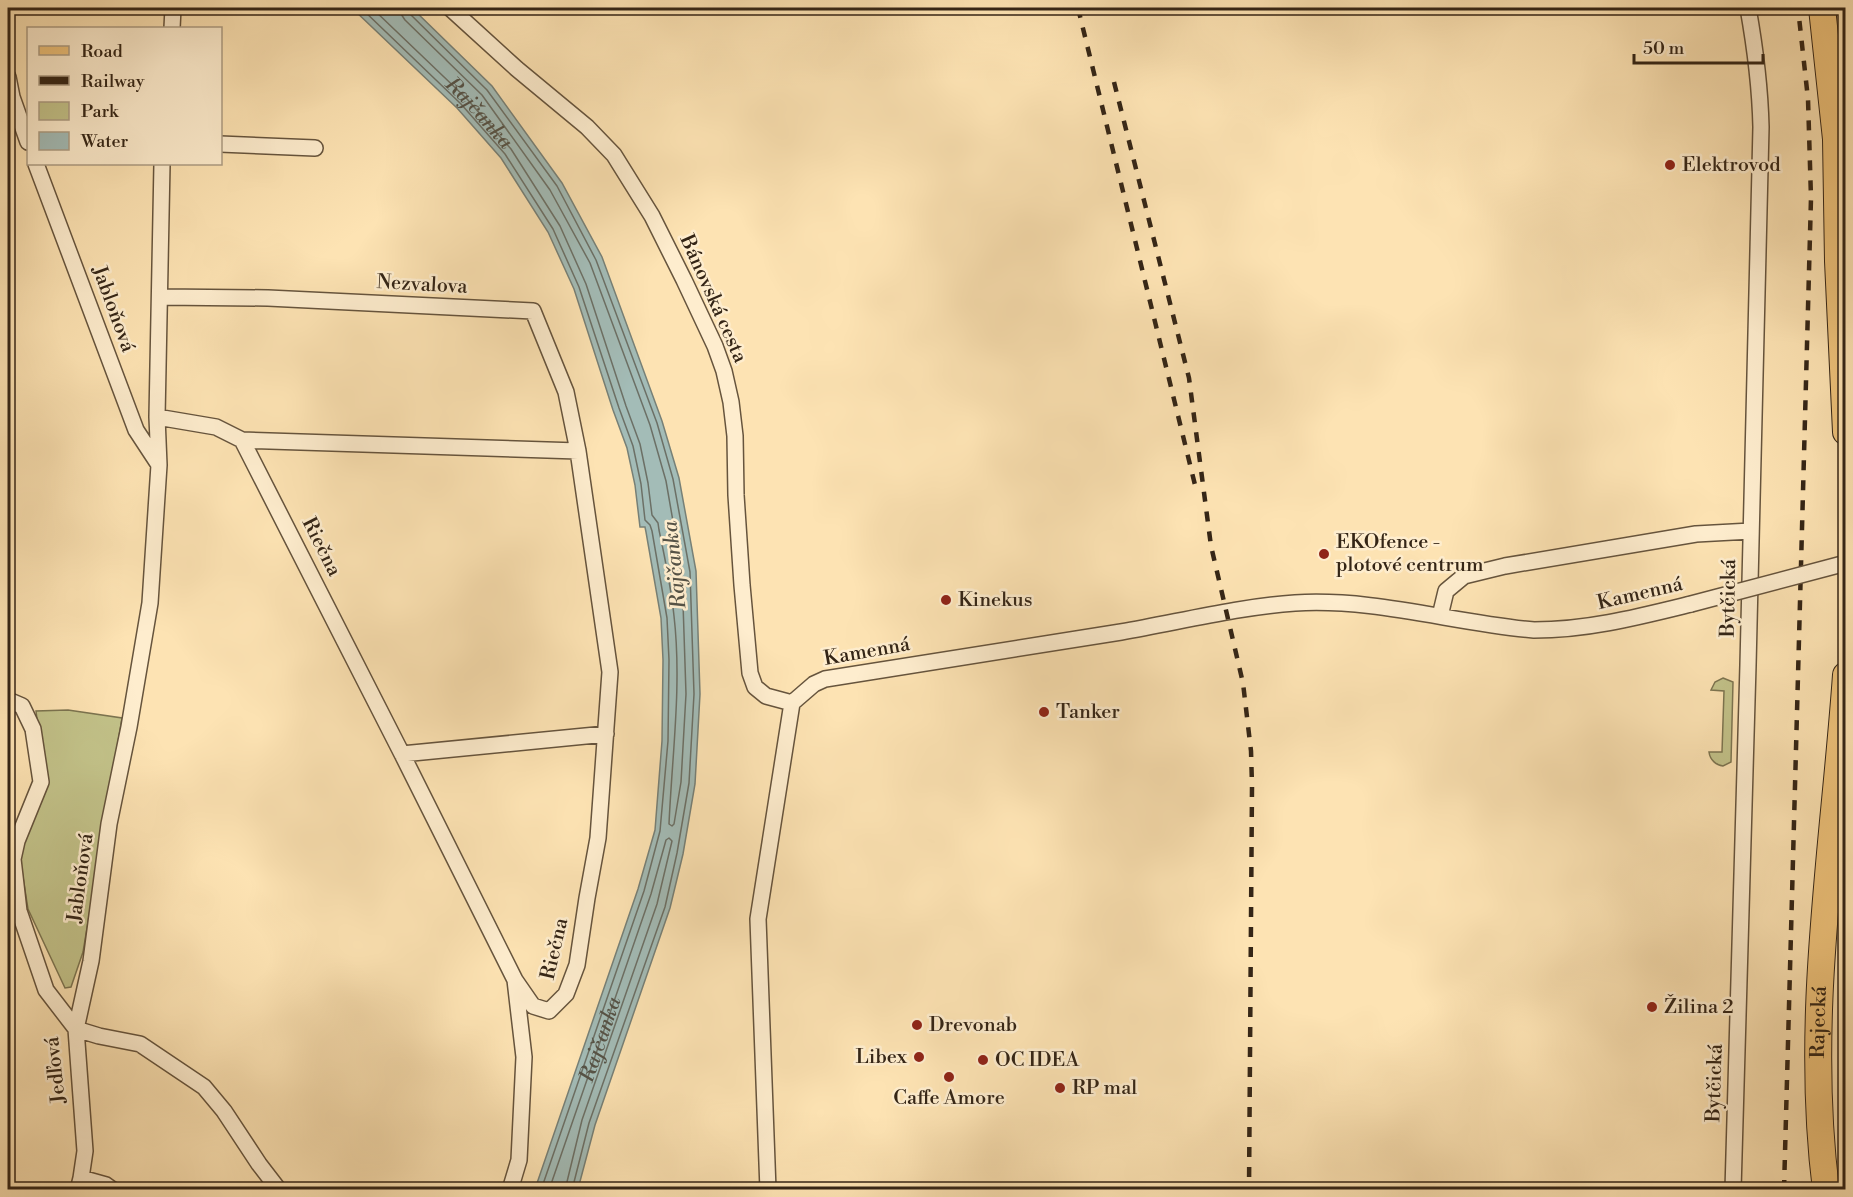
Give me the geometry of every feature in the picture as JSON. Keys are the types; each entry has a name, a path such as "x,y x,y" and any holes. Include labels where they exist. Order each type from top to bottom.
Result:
{"main road":[{"path":"1822,8 1836,139 1845,432"},
{"name":"Rajecká","path":"1826,1190 1819,1098 1820,981 1845,675"}],"street":[{"path":"172,27 173,8"},
{"name":"Bánovská cesta","path":"450,8 493,48 587,127 614,155 652,216 684,280 715,346 732,402 736,495 750,673 755,687 766,696 792,703"},
{"name":"Bytčická","path":"1733,1190 1761,127 1757,59 1748,8"},
{"path":"8,77 12,97 27,139"},
{"path":"222,144 315,148"},
{"name":"Jabloňová","path":"36,165 136,430 159,465"},
{"name":"Jabloňová","path":"76,1029 91,961 109,824 129,727 150,603 159,465 157,417 162,165"},
{"name":"Nezvalova","path":"161,297 268,298 449,308 533,310 566,392 578,451"},
{"path":"157,417 216,427 242,440 578,451"},
{"name":"Riečna","path":"242,440 515,980 532,1006 549,1011 566,994 577,965 598,838 610,672 578,451"},
{"path":"1440,616 1446,591 1464,576 1505,566 1696,534 1751,531"},
{"name":"Kamenná","path":"792,703 814,684 825,679 1152,627 1226,612 1296,603 1357,604 1514,629 1559,630 1603,625 1845,563"},
{"name":"Jedľová","path":"8,700 22,706 33,729 41,782 17,841 13,859 19,911 46,990 76,1029 84,1151 80,1184 106,1185 113,1190"},
{"path":"768,1190 758,919 792,703"},
{"path":"402,754 606,734"},
{"name":"Riečna","path":"510,1190 519,1161 524,1057 515,980"},
{"path":"76,1029 140,1044 204,1087 224,1111 279,1190"}],"green space":[{"path":"1723,678 1733,682 1731,762 1723,766 1714,762 1709,752 1722,752 1724,691 1711,690 1715,682"},
{"path":"68,710 122,718 83,952 71,987 65,988 28,909 20,858 23,843 45,784 36,711"}],"water":[{"name":"Rajčanka","path":"352,8 412,8 492,86 562,183 602,257 662,421 679,478 696,571 700,694 695,784 683,854 670,908 595,1125 578,1189 535,1189 638,889 655,830 662,741 663,660 661,618 646,532 645,527 640,527 635,485 627,448 574,289 548,232 501,158 457,108"}],"railway":[{"path":"1078,8 1197,493"},
{"path":"1784,1190 1811,198 1808,99 1798,8"},
{"path":"1114,82 1189,378 1211,546 1243,683 1251,751 1252,785 1249,1190"}],"place":[{"name":"Elektrovod","path":"1670,165"},
{"name":"EKOfence - plotové centrum","path":"1324,554"},
{"name":"Kinekus","path":"946,600"},
{"name":"Tanker","path":"1044,712"},
{"name":"Žilina 2","path":"1652,1007"},
{"name":"Drevonab","path":"917,1025"},
{"name":"Libex","path":"919,1057"},
{"name":"OC IDEA","path":"983,1060"},
{"name":"Caffe Amore","path":"949,1077"},
{"name":"RP mal","path":"1060,1088"}]}
